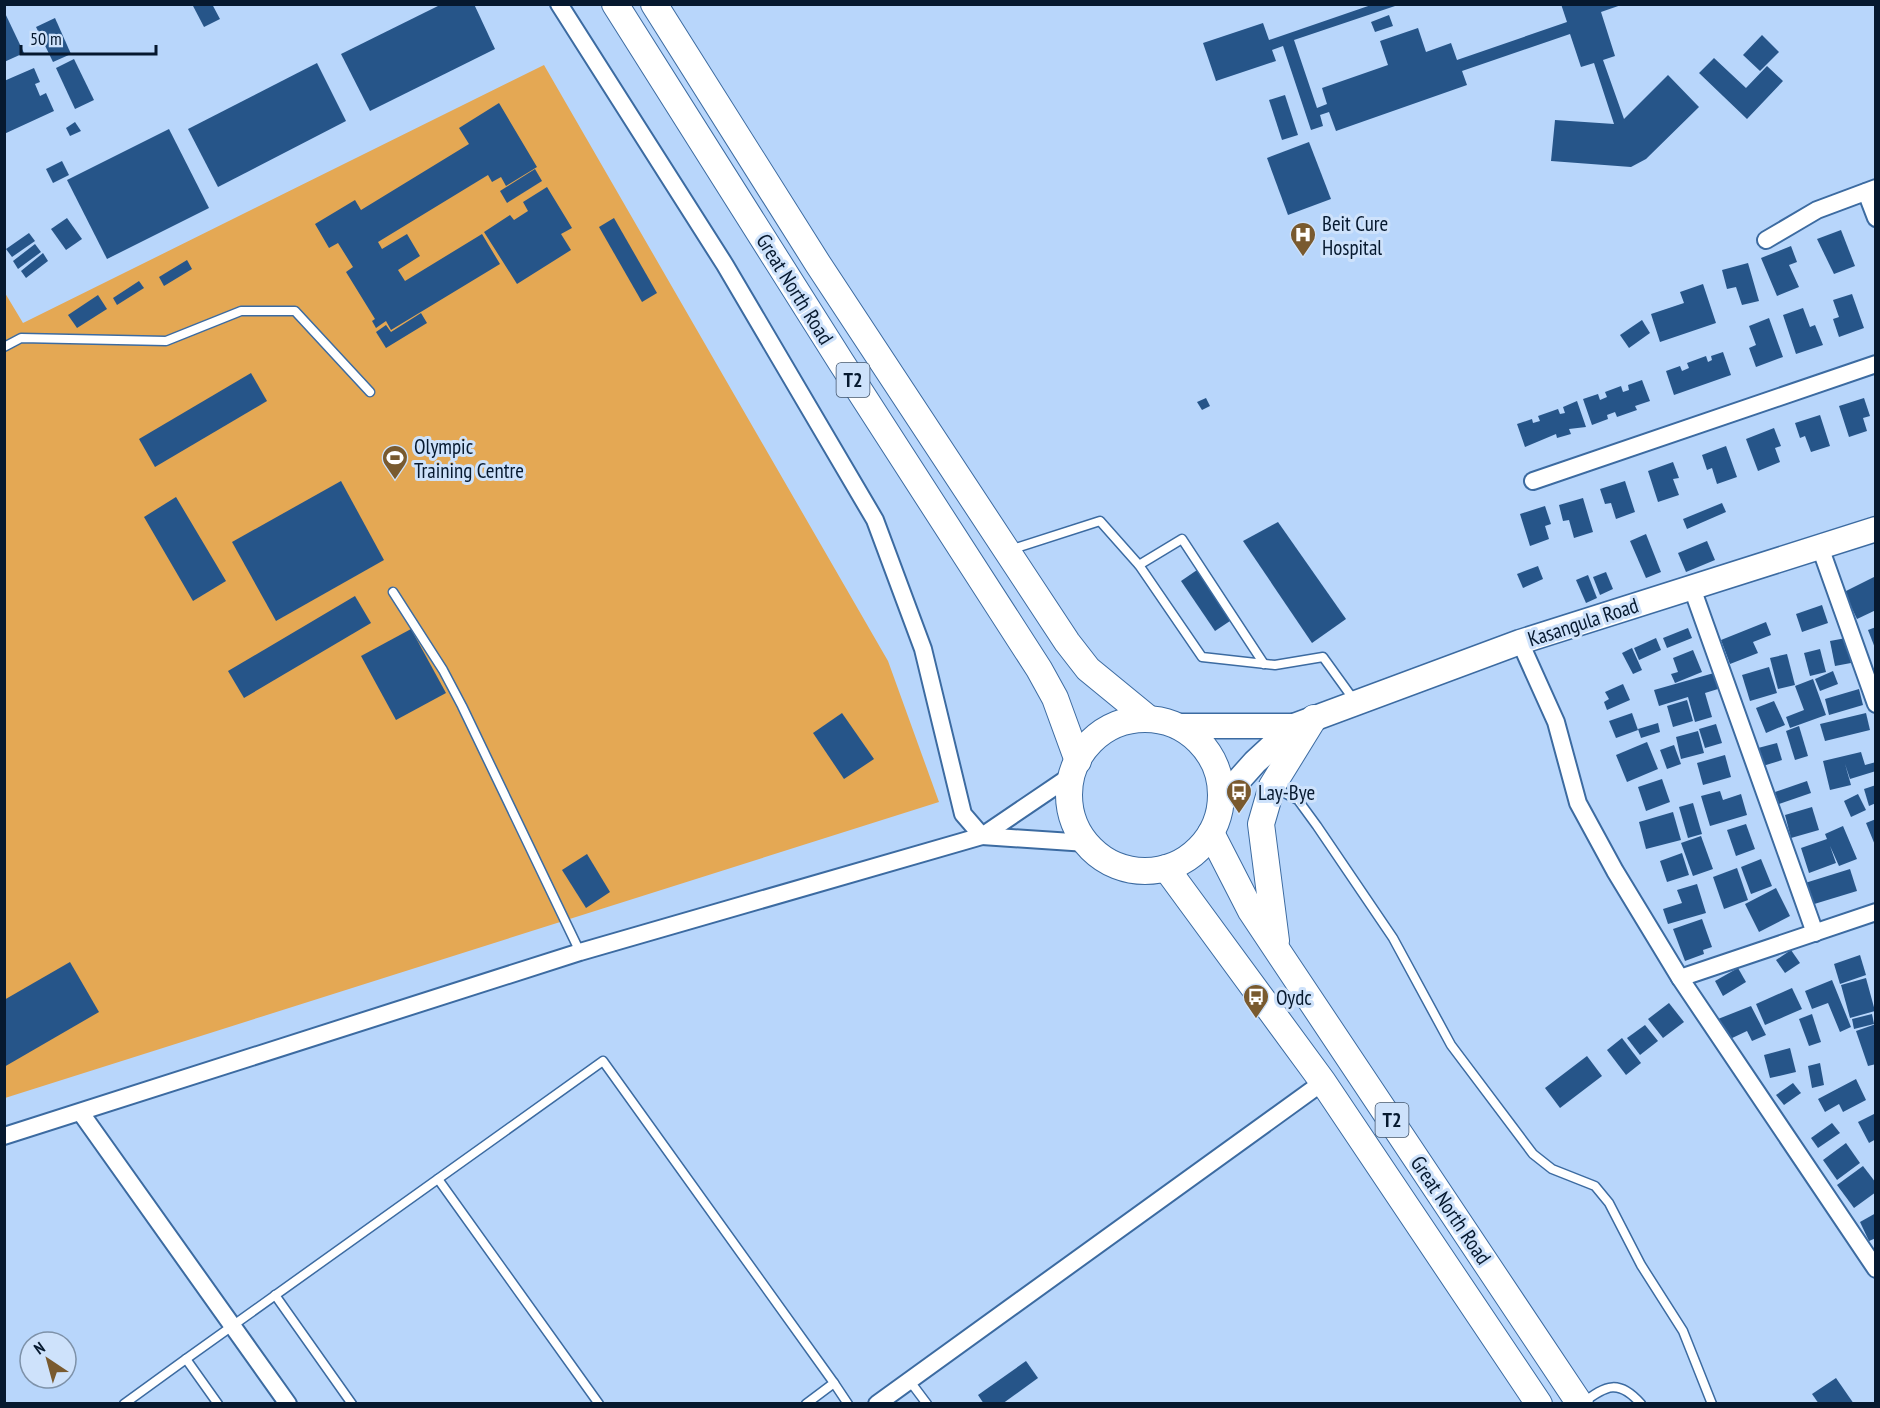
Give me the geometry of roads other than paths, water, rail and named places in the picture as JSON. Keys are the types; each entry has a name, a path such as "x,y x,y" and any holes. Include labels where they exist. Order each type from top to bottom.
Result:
{"main road":[{"name":"Great North Road","path":"615,4 841,362 1039,669 1054,698 1075,768"},
{"name":"Great North Road","path":"654,4 1067,642 1088,669 1149,719"},
{"name":"Kasangula Road","path":"1177,726 1304,722 1520,642 1875,529"},
{"name":"T2","path":"1149,719 1177,726 1189,733 1207,750 1218,771 1221,800 1211,833 1192,855 1166,868 1144,870 1122,867 1103,858 1079,832 1070,804 1075,768 1095,738 1107,730 1135,720 1149,719"},
{"name":"Kasangula Road","path":"1221,800 1255,762 1304,722"},
{"path":"1277,950 1261,824 1272,786 1304,722"},
{"name":"Great North Road","path":"1211,833 1251,911 1581,1404"},
{"name":"Great North Road","path":"1166,868 1323,1082 1539,1404"}],"street":[{"path":"559,4 725,266 875,520 923,649 963,814 982,836"},
{"path":"1766,240 1817,210 1871,190 1875,218"},
{"path":"1533,482 1875,364"},
{"path":"1820,547 1875,704"},
{"path":"1692,588 1815,933"},
{"path":"1520,642 1556,722 1578,803 1615,871 1680,978 1875,1269"},
{"path":"982,836 1075,768"},
{"path":"4,1137 580,952 982,836 1087,843"},
{"path":"1680,978 1875,912"},
{"path":"877,1404 1323,1082"},
{"path":"81,1113 288,1404"}],"lane":[{"path":"4,347 21,338 166,340 241,311 295,311 370,392"},
{"path":"1006,551 1100,521 1139,565 1202,657 1275,665 1323,657 1356,703"},
{"path":"1139,565 1182,539 1264,664"},
{"path":"393,592 443,670 462,706 474,736 580,952"},
{"path":"1272,786 1298,800 1317,826 1393,938 1451,1045 1533,1154 1552,1169 1595,1186 1609,1203 1641,1265 1683,1331 1712,1404"},
{"path":"124,1404 603,1060 848,1404"},
{"path":"438,1179 599,1404"},
{"path":"275,1296 352,1404"},
{"path":"186,1359 218,1404"},
{"path":"909,1380 927,1404"},
{"path":"806,1404 834,1383"},
{"path":"1581,1404 1600,1390 1612,1386 1634,1396 1641,1404"}],"place":[{"name":"Beit Cure Hospital","path":"1303,258"},
{"name":"Olympic Training Centre","path":"395,481"},
{"name":"Lay-Bye","path":"1239,815"},
{"name":"Oydc","path":"1256,1020"}]}
